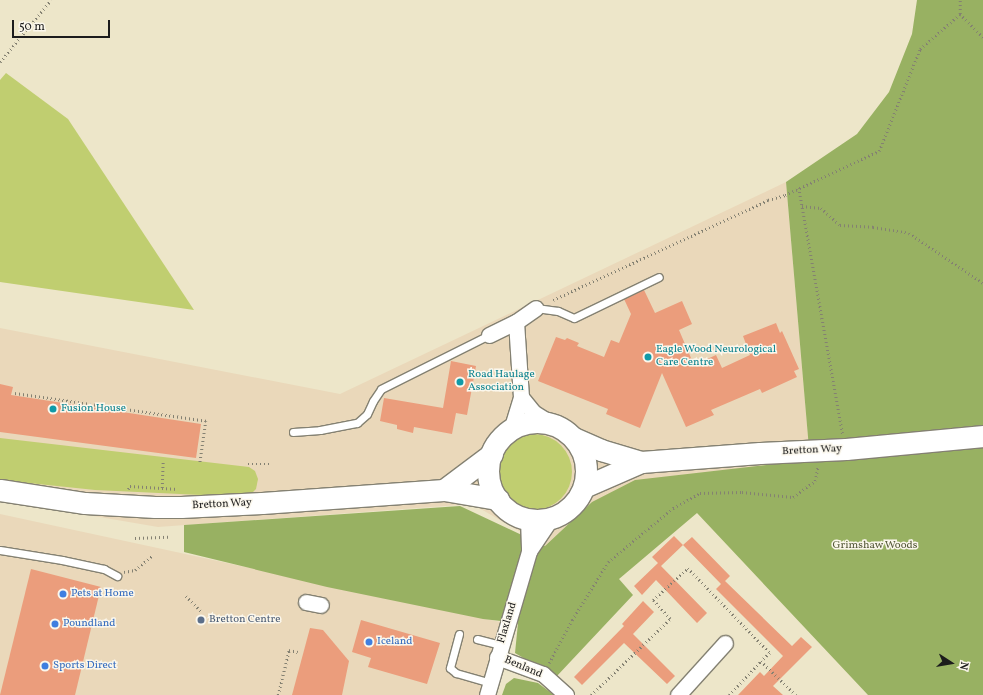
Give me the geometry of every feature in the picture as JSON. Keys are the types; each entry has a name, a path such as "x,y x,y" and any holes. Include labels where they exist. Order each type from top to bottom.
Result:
{"street":[{"path":"489,335 516,322 536,308"},
{"path":"511,430 521,397 516,322"},
{"path":"492,454 489,474 491,487 498,499 511,512 528,519 551,518 562,513 571,506 584,487 586,474 585,461 581,449 574,438 564,430 533,412 521,397"},
{"path":"444,490 492,454 502,438 511,430 524,424 539,422 554,425"},
{"name":"Bretton Way","path":"584,487 641,462 846,449 983,436"},
{"name":"Bretton Way","path":"574,438 601,450 641,462"},
{"name":"Bretton Way","path":"0,490 85,504 181,507 444,490 498,499"},
{"name":"Flaxland","path":"488,689 529,551 551,518"},
{"name":"Flaxland","path":"528,519 529,551"},
{"path":"306,602 320,605"},
{"path":"678,695 725,643"},
{"name":"Benland","path":"499,651 543,674 566,695"}],"lane":[{"path":"536,308 558,311 574,318 659,277"},
{"path":"293,432 320,430 357,423 367,414 381,389 489,335"},
{"path":"0,550 68,561 120,574"},
{"path":"459,634 450,668 456,673 488,689"},
{"path":"477,639 499,651"}],"path":[{"path":"0,62 51,0"},
{"path":"960,0 960,14 983,36"},
{"path":"536,308 768,200 785,195 879,151 920,50 960,14"},
{"path":"799,188 846,449"},
{"path":"802,206 821,208 840,225 873,227 909,233 983,283"},
{"path":"15,393 206,421 200,463"},
{"path":"543,674 572,620 608,562 673,508 700,493 742,492 793,497 815,481 821,450"},
{"path":"162,488 163,462"},
{"path":"248,464 269,464"},
{"path":"135,538 168,537"},
{"path":"120,574 135,570 153,555"},
{"path":"591,695 670,619 653,600 688,568 770,653 729,695"},
{"path":"186,596 201,611"},
{"path":"278,695 290,650 298,652"},
{"path":"761,661 796,695"}],"shaded area":[{"path":"786,182 810,460 592,502 545,546 472,504 158,527 0,500 0,328 340,394"},
{"name":"Bretton Centre","path":"0,514 505,623 483,695 0,695"}],"green space":[{"name":"Grimshaw Woods","path":"917,0 983,0 983,695 868,695 697,513 619,579 633,595 556,677 515,653 518,623 483,619 327,587 184,552 184,525 460,506 545,546 592,502 635,480 810,460 786,182 857,134 889,92 912,34"},
{"path":"6,73 68,119 194,310 0,282 0,80"},
{"path":"534,434 549,437 561,445 569,457 572,472 569,487 561,499 549,507 534,510 519,507 507,499 499,487 496,472 499,457 507,445 519,437"},
{"path":"0,438 249,467 255,471 258,479 256,489 249,496 95,490 0,480"},
{"path":"514,678 538,683 554,695 502,695 506,684"}],"building":[{"name":"Eagle Wood Neurological Care Centre","path":"644,290 655,313 682,301 692,324 679,330 694,365 716,355 722,368 750,355 743,336 776,323 780,333 782,331 799,369 794,371 797,377 762,393 760,389 711,410 714,415 686,427 662,373 640,428 606,414 608,409 538,381 556,337 565,340 567,338 579,343 577,346 604,357 611,340 619,343 631,314 624,299"},
{"name":"Road Haulage Association","path":"451,361 476,366 467,415 456,413 452,434 414,427 413,433 397,429 397,425 380,421 384,398 443,408"},
{"name":"Fusion House","path":"0,384 13,387 11,395 201,424 196,458 0,432"},
{"path":"674,536 683,545 661,566 707,613 697,623 656,580 642,595 634,586 658,563 652,557"},
{"path":"692,537 730,576 725,581 792,646 801,637 812,647 773,686 783,695 738,695 760,672 764,676 783,656 716,589 721,584 683,545"},
{"path":"31,569 101,587 75,695 0,695"},
{"path":"643,601 654,612 633,634 675,676 667,684 624,643 582,685 574,677 624,626 622,624"},
{"path":"361,620 440,643 427,684 368,667 371,658 352,652"},
{"path":"310,628 323,630 349,661 342,695 292,695"}],"place":[{"name":"Eagle Wood Neurological Care Centre","path":"648,357"},
{"name":"Road Haulage Association","path":"460,382"},
{"name":"Fusion House","path":"53,409"},
{"name":"Pets at Home","path":"63,594"},
{"name":"Bretton Centre","path":"201,620"},
{"name":"Poundland","path":"55,624"},
{"name":"Iceland","path":"369,642"},
{"name":"Sports Direct","path":"45,666"}]}
